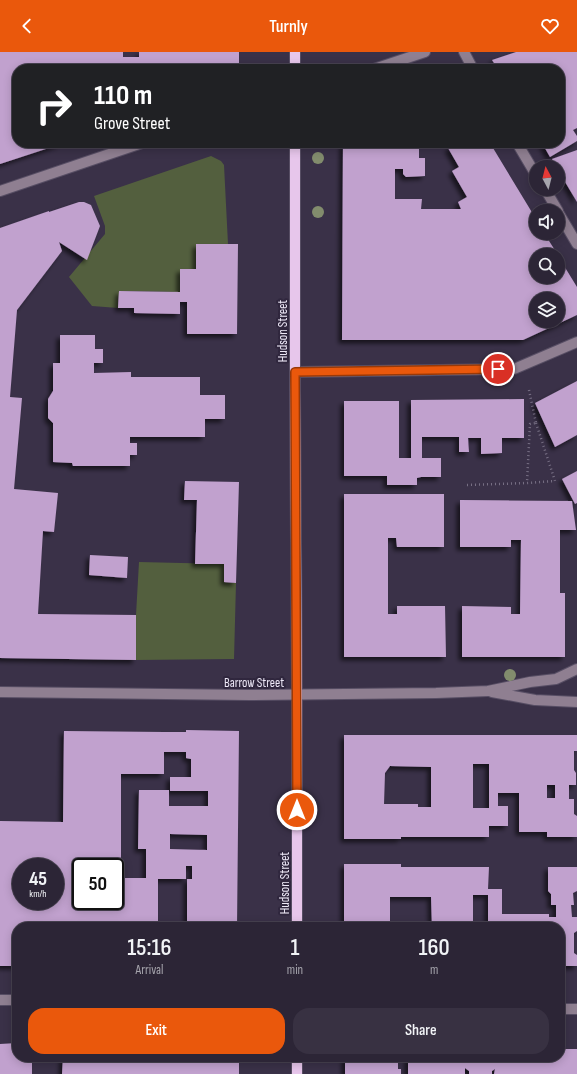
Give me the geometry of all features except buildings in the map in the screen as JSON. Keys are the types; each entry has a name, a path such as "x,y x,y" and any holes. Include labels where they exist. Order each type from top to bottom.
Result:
{"main road":[{"path":"295,52 295,64"},
{"name":"Hudson Street","path":"295,148 297,922"},
{"path":"297,1062 297,1074"}],"street":[{"path":"389,64 425,52"},
{"path":"464,52 470,64"},
{"path":"0,191 127,148"},
{"path":"520,148 529,163"},
{"path":"565,223 577,244"},
{"path":"295,372 514,369 577,342"},
{"name":"Barrow Street","path":"0,692 297,695 488,691 530,682 556,679 577,669"},
{"path":"488,691 535,700 577,702"},
{"path":"0,1000 12,1000"},
{"path":"565,1009 577,1009"}],"path":[{"path":"467,485 555,481 536,423 530,390"},
{"path":"528,483 530,424 536,423"}],"green space":[{"path":"211,156 221,161 224,165 228,244 196,244 196,269 180,269 180,292 119,291 118,308 92,306 69,277 105,234 105,226 94,196"},
{"path":"139,562 224,564 224,582 236,583 234,659 136,660 136,615"}],"route":[{"path":"297,810 295,372 498,369"}]}
